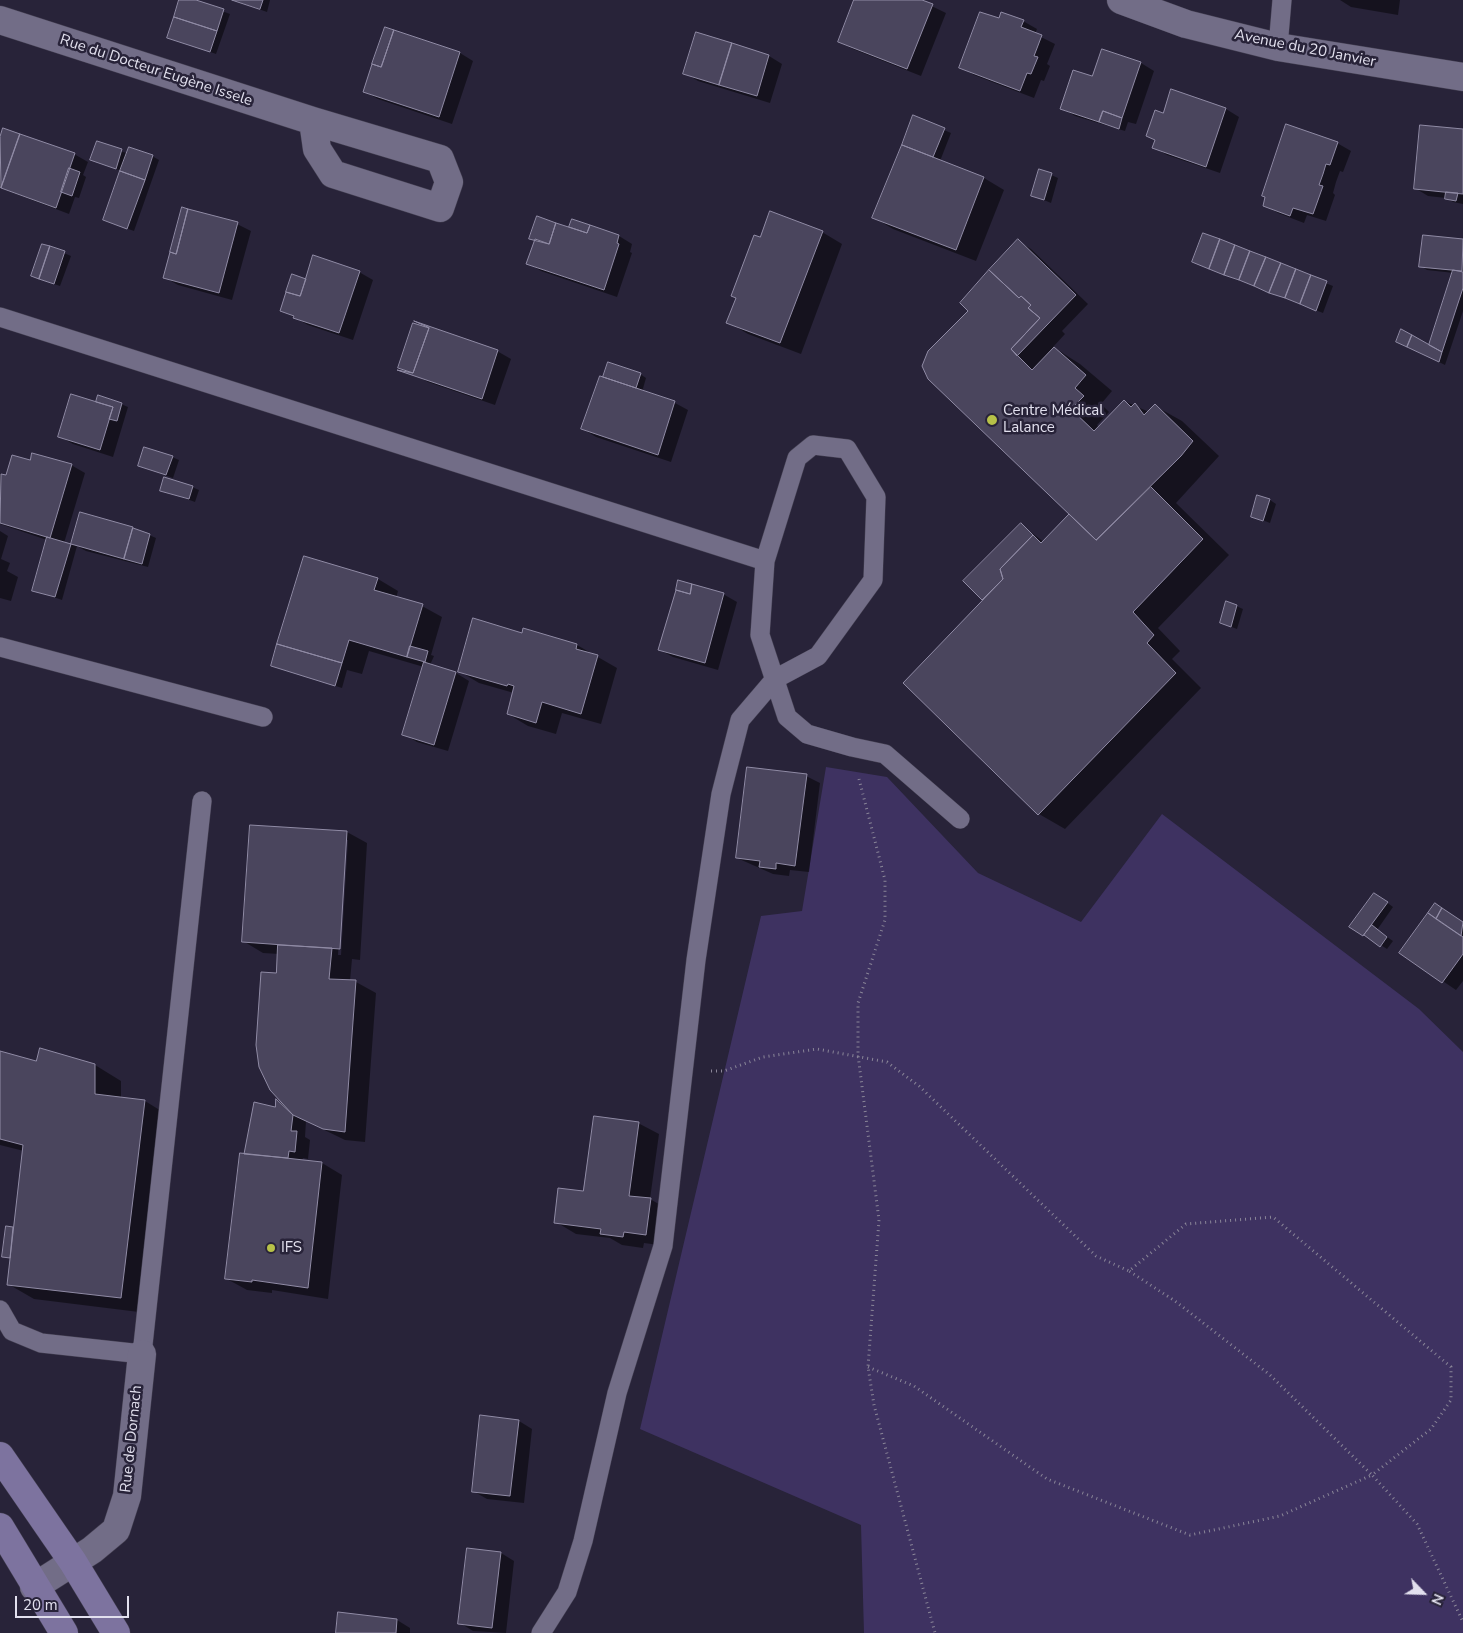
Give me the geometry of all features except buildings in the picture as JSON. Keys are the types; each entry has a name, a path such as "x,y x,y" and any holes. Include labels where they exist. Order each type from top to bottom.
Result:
{"main road":[{"path":"0,1456 73,1562 116,1633"},
{"path":"0,1527 64,1633"}],"street":[{"name":"Avenue du 20 Janvier","path":"1121,0 1186,24 1278,47 1463,77"},
{"name":"Rue du Docteur Eugène Issele","path":"0,20 313,121 440,159 449,182 440,208 333,174 317,149 313,121"},
{"name":"Rue de Dornach","path":"34,1586 92,1550 116,1530 127,1496 142,1354"}],"lane":[{"path":"1278,47 1282,0"},
{"path":"0,317 765,561"},
{"path":"541,1633 567,1592 583,1541 617,1393 663,1246 696,960 721,794 740,720 775,679 818,656 873,580 876,497 847,449 813,445 798,458 765,561 760,635 775,679 787,717 808,734 852,747 885,754 960,819"},
{"path":"0,647 263,717"},
{"path":"0,1310 12,1331 41,1343 142,1354 202,801"}],"path":[{"path":"852,747 885,880 885,920 858,1003 858,1055 878,1220 868,1366 874,1405 935,1633"},
{"path":"684,1069 724,1071 763,1057 817,1049 858,1055 887,1062 919,1086 1096,1256 1129,1272 1175,1301 1270,1375 1372,1475 1417,1524 1463,1622"},
{"path":"868,1366 914,1386 1047,1479 1190,1535 1280,1516 1372,1475 1431,1430 1451,1400 1451,1367 1274,1217 1186,1224 1129,1272"}],"shaded area":[{"path":"826,767 887,777 978,873 1081,922 1162,814 1419,1009 1463,1052 1463,1633 864,1633 861,1525 640,1429 761,916 802,911"}],"place":[{"name":"Centre Médical Lalance","path":"992,420"},
{"name":"IFS","path":"271,1248"}]}
